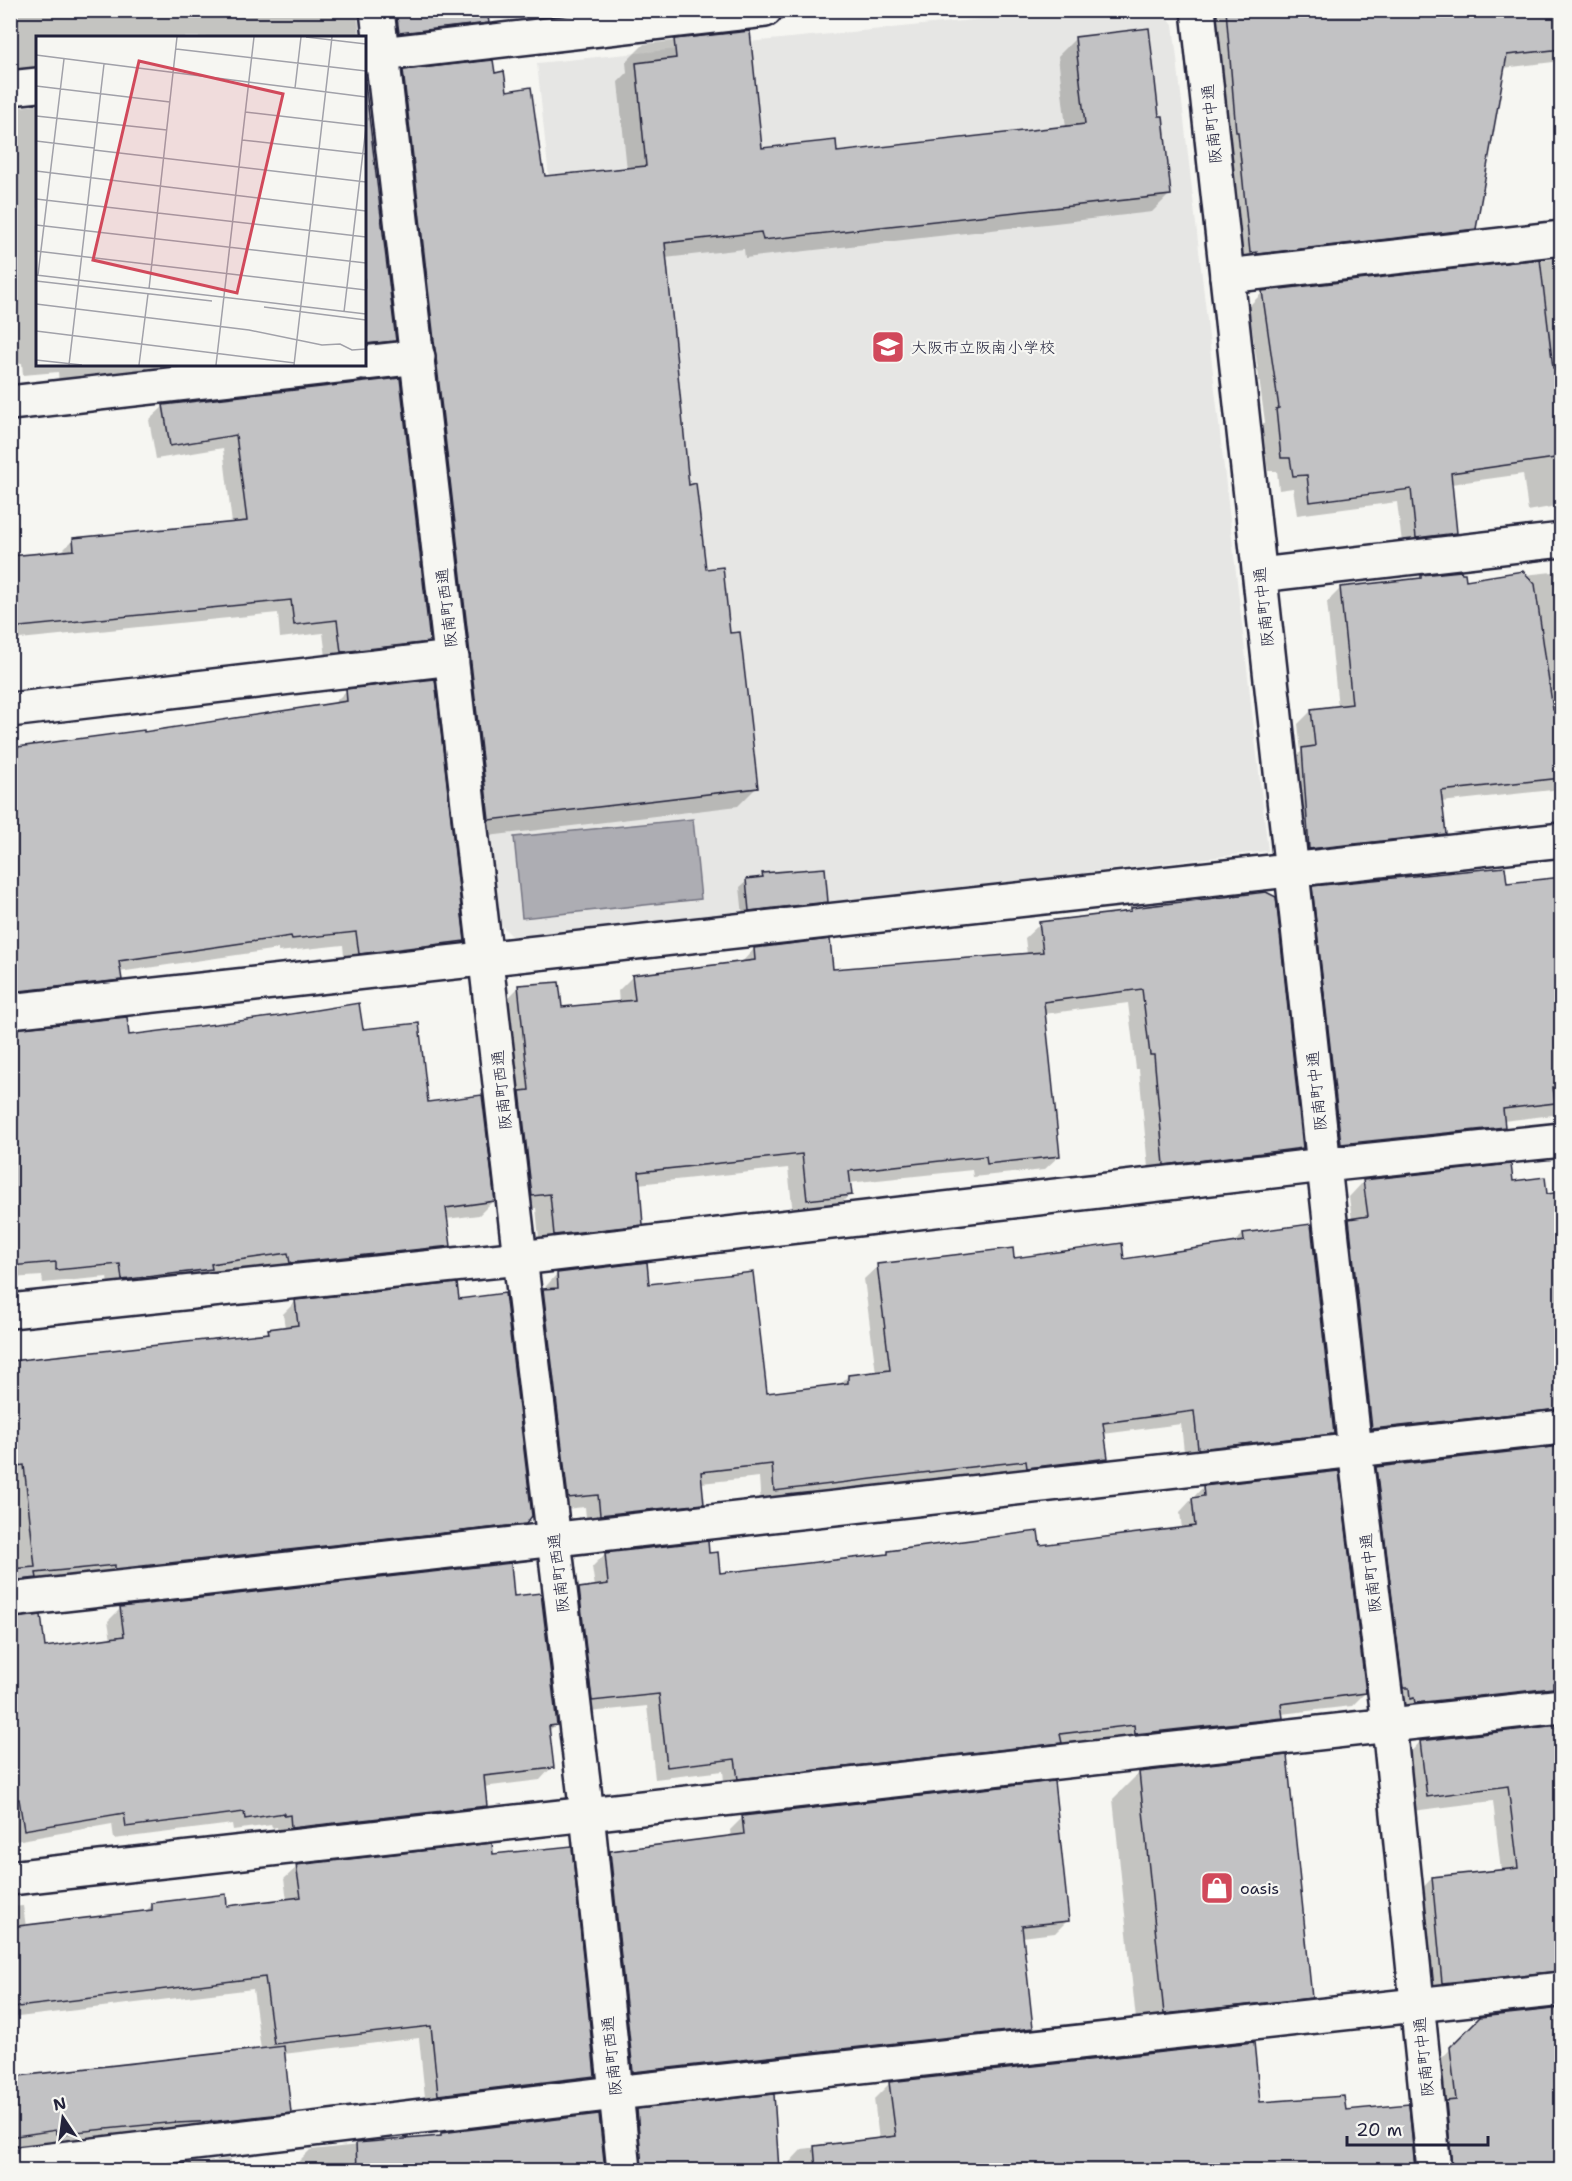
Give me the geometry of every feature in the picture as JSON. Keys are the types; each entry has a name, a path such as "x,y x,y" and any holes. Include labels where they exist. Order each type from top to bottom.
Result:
{"street":[{"name":"阪南町西通","path":"377,10 373,55 418,357 520,1258 587,1814 624,2170"},
{"path":"373,55 765,10"},
{"name":"阪南町中通","path":"1198,10 1355,1450 1389,1725 1434,2170"},
{"path":"10,88 36,85"},
{"path":"1227,276 1562,238"},
{"path":"366,363 418,357"},
{"path":"10,403 337,366"},
{"path":"1260,575 1562,540"},
{"path":"10,710 452,658"},
{"path":"10,1011 1562,840"},
{"path":"10,1311 520,1258 1324,1164 1562,1140"},
{"path":"10,1600 1562,1427"},
{"path":"10,1878 1562,1706"},
{"path":"10,2165 615,2093 1562,1989"}],"shaded area":[{"name":"大阪市立阪南小学校","path":"1062,11 1162,11 1173,24 1268,851 517,941 497,921 469,646 596,630 537,63"},
{"path":"693,819 701,899 522,918 514,837"}],"building":[{"path":"396,10 487,10 489,23 399,33"},
{"path":"1226,10 1562,10 1562,49 1507,55 1476,229 1257,254 1257,252 1250,253 1238,132 1236,132"},
{"path":"1149,28 1159,116 1163,116 1171,195 763,240 761,232 665,243 689,485 696,483 706,569 723,567 730,633 740,632 758,788 489,820 403,70 493,60 495,73 504,71 507,91 531,87 545,176 646,166 636,63 676,58 674,39 750,31 762,148 836,140 837,152 1085,124 1075,37"},
{"path":"366,91 396,341 366,344"},
{"path":"1540,259 1553,368 1562,367 1562,457 1451,473 1457,533 1416,538 1411,489 1310,502 1307,475 1293,476 1290,458 1281,458 1276,409 1279,408 1262,291"},
{"path":"400,378 430,642 341,652 337,620 294,625 291,600 10,628 10,556 74,550 73,538 247,521 236,435 170,446 163,405"},
{"path":"1461,571 1465,573 1466,580 1523,571 1535,584 1553,710 1562,709 1562,778 1441,791 1446,834 1309,849 1302,748 1315,746 1311,709 1352,704 1340,587"},
{"path":"435,679 465,941 359,954 356,932 292,939 291,936 119,961 122,980 10,992 10,748 144,730 144,732 347,701 346,689"},
{"path":"1505,867 1507,883 1562,877 1562,1086 1553,1087 1555,1103 1503,1109 1505,1127 1341,1144 1312,886"},
{"path":"825,868 828,902 749,911 746,879 763,877 762,873"},
{"path":"1266,892 1276,897 1303,1148 1164,1165 1154,1055 1150,1055 1142,989 1044,1002 1060,1156 987,1164 986,1156 849,1171 852,1195 807,1200 802,1154 639,1172 643,1225 554,1235 550,1194 532,1196 520,1091 529,1090 518,985 559,982 562,1007 635,1000 632,975 755,960 754,948 830,939 833,969 1043,952 1039,922 1131,911 1131,908"},
{"path":"359,1003 363,1029 419,1023 428,1102 482,1095 495,1201 446,1208 451,1246 290,1263 288,1253 211,1264 212,1269 122,1280 120,1264 56,1270 56,1262 10,1266 10,1029 127,1017 129,1035 279,1016"},
{"path":"1511,1164 1513,1181 1545,1177 1547,1194 1562,1192 1562,1409 1372,1429 1349,1219 1368,1216 1363,1180"},
{"path":"1311,1224 1334,1434 1198,1449 1194,1411 1103,1423 1108,1458 1027,1468 1026,1461 774,1491 772,1464 701,1472 704,1504 600,1515 598,1495 568,1498 543,1289 558,1288 557,1273 647,1262 649,1284 753,1272 767,1393 848,1383 848,1375 890,1370 877,1264 1013,1248 1014,1258 1122,1243 1124,1259 1244,1241 1243,1233"},
{"path":"457,1283 459,1299 505,1293 532,1516 526,1524 115,1569 115,1565 36,1573 37,1578 10,1581 10,1569 35,1567 24,1465 10,1467 10,1361 269,1333 268,1329 298,1325 295,1300"},
{"path":"1562,1446 1562,1682 1553,1683 1553,1688 1415,1703 1414,1698 1410,1699 1409,1688 1403,1688 1376,1467"},
{"path":"1339,1471 1366,1693 1281,1704 1283,1718 1135,1734 1134,1725 1060,1734 1062,1743 738,1779 735,1759 667,1767 659,1694 592,1701 579,1588 608,1584 605,1553 708,1541 709,1553 718,1552 720,1573 888,1554 888,1551 1038,1531 1040,1545 1195,1526 1192,1498 1204,1496 1203,1486"},
{"path":"511,1563 514,1596 541,1593 557,1725 549,1726 554,1768 484,1776 487,1806 291,1828 290,1815 284,1816 284,1813 245,1819 244,1812 126,1827 124,1813 24,1830 19,1799 10,1800 10,1618 41,1615 45,1647 124,1636 120,1607"},
{"path":"1558,1725 1562,1755 1562,1971 1442,1983 1432,1877 1518,1868 1508,1786 1427,1797 1420,1741"},
{"path":"1287,1755 1312,1998 1164,2014 1139,1772"},
{"path":"1054,1781 1069,1921 1022,1926 1033,2028 633,2072 610,1851 744,1834 742,1816"},
{"path":"492,1843 493,1854 572,1846 595,2076 438,2095 431,2026 274,2044 265,1977 10,2008 10,1927 152,1910 152,1903 226,1894 227,1906 301,1897 296,1865"},
{"path":"1562,2008 1562,2170 1452,2170 1446,2101 1456,2100 1450,2047 1480,2017"},
{"path":"1254,2042 1260,2102 1344,2096 1346,2110 1409,2104 1415,2170 816,2170 814,2146 896,2136 889,2082"},
{"path":"284,2046 291,2113 56,2134 56,2130 10,2137 10,2077"},
{"path":"774,2094 779,2170 642,2170 637,2109"},
{"path":"599,2114 605,2170 357,2170 356,2143 441,2136 441,2133"}],"place":[{"name":"大阪市立阪南小学校","path":"888,347"},
{"name":"oasis","path":"1217,1888"}]}
